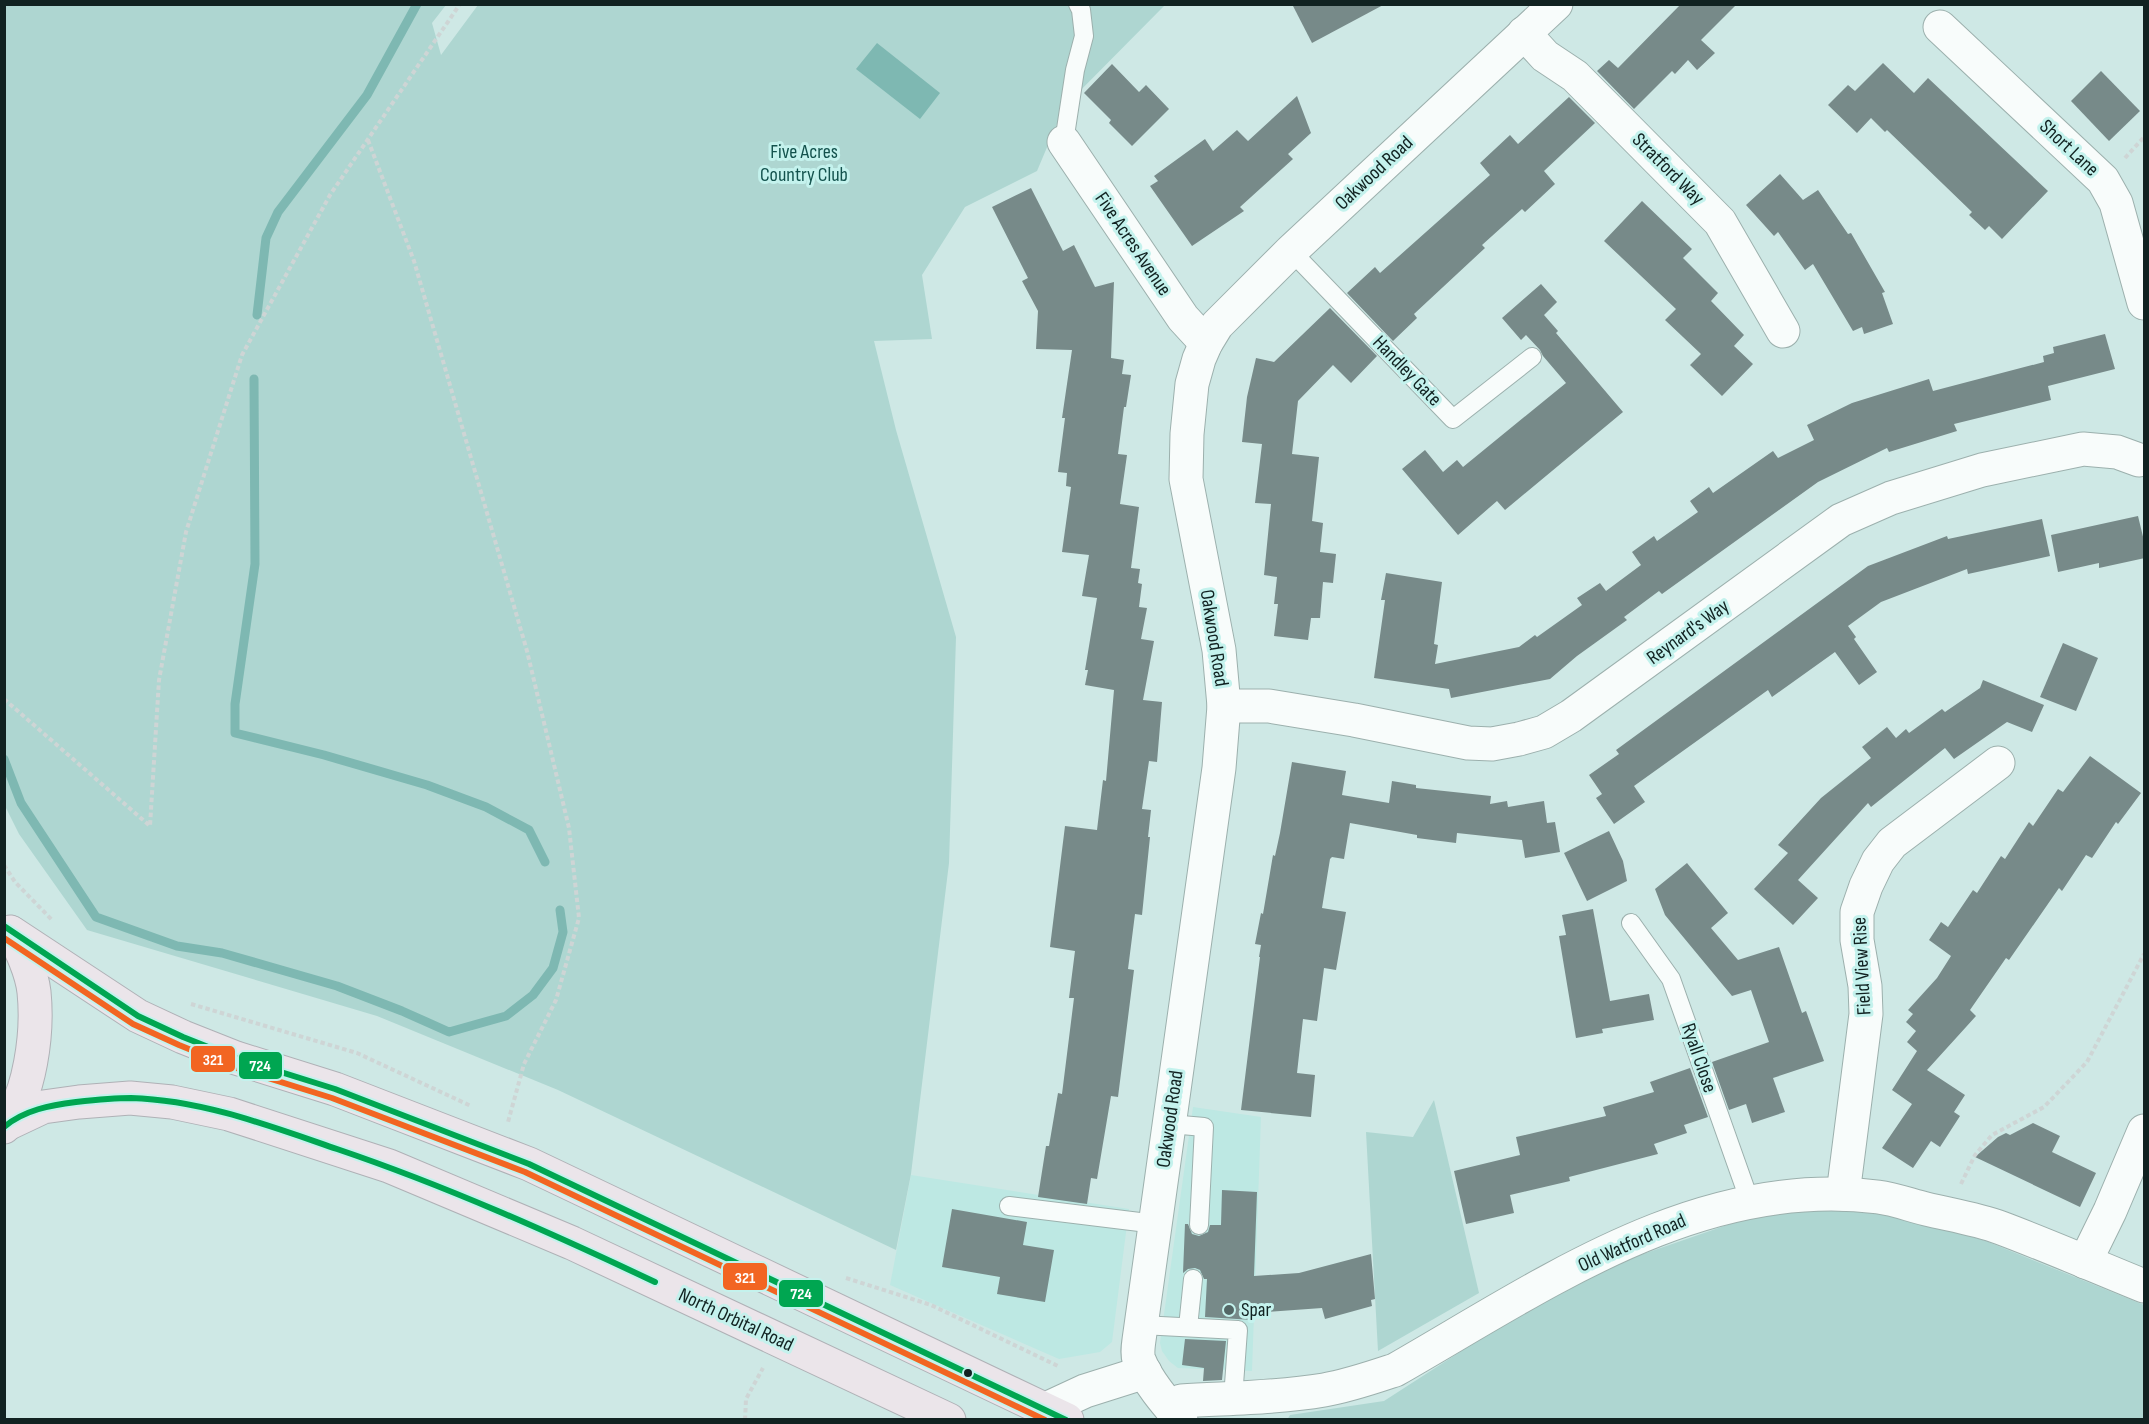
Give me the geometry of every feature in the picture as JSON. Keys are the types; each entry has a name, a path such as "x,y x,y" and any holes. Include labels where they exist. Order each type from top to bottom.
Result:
{"highway":[{"path":"6,1125 23,1091 32,1061 34,1025 34,991 21,951 8,930"},
{"path":"8,930 138,1016 183,1037 236,1058 335,1089 529,1164 808,1295 1055,1415"},
{"name":"North Orbital Road","path":"6,1125 43,1107 130,1098 172,1102 229,1114 389,1166 572,1243 949,1419"}],"street":[{"name":"Oakwood Road","path":"1176,1414 1145,1372 1138,1357 1217,780 1224,706 1219,650 1186,479 1187,434 1192,384 1206,343 1218,325 1291,251 1556,4"},
{"name":"Short Lane","path":"1940,27 2110,189 2145,303"},
{"name":"Stratford Way","path":"1524,33 1545,56 1575,76 1720,222 1783,331"},
{"name":"Five Acres Avenue","path":"1064,142 1183,318 1206,343"},
{"name":"Reynard's Way","path":"1224,706 1269,706 1468,743 1492,744 1519,740 1544,732 1571,716 1841,520 1891,498 1982,470 2084,449 2143,455"},
{"name":"Field View Rise","path":"1843,1194 1866,1014 1865,986 1857,940 1857,912 1866,886 1878,861 1892,843 1998,764"},
{"path":"2085,1262 2145,1131"},
{"name":"Old Watford Road","path":"1176,1414 1181,1401 1323,1390 1362,1382 1395,1370 1619,1244 1679,1220 1750,1202 1796,1196 1843,1194 1880,1197 1999,1227 2145,1286"},
{"path":"1055,1415 1085,1391 1145,1372"}],"lane":[{"path":"1064,142 1075,70 1084,36 1081,10 1078,4"},
{"name":"Handley Gate","path":"1291,251 1453,419 1532,357"},
{"name":"Ryall Close","path":"1631,923 1671,979 1750,1202"},
{"path":"1170,1124 1204,1127 1199,1225"},
{"path":"1009,1206 1156,1224"},
{"path":"1188,1327 1193,1279"},
{"path":"1141,1325 1238,1330 1233,1398"}],"path":[{"path":"4,699 150,826 159,680 186,532 242,355 330,195 460,4"},
{"path":"368,139 414,261 518,617 568,828 579,918 556,1000 524,1065 507,1122"},
{"path":"1946,1214 1975,1155 1992,1135 2044,1107 2087,1062 2145,954"},
{"path":"744,1419 746,1398 778,1340"}],"shaded area":[{"path":"877,43 940,93 920,119 856,69"},
{"path":"1193,1107 1261,1117 1252,1371 1178,1368 1169,1361 1160,1343"},
{"path":"911,1175 1129,1209 1112,1342 1100,1352 1059,1359 890,1285"}],"green space":[{"name":"Five Acres Country Club","path":"5,5 446,5 432,23 441,55 478,5 1165,5 1064,107 1037,171 965,207 922,275 932,339 874,341 896,430 956,637 949,863 911,1174 896,1250 558,1090 377,1016 87,930 19,834 5,806"},
{"path":"1434,1100 1479,1293 1378,1351 1366,1132 1413,1137"},
{"path":"1856,1203 1986,1241 2144,1305 2144,1419 1287,1420 1290,1415 1384,1401 1508,1321 1620,1262 1730,1224 1794,1209"}],"building":[{"path":"1292,4 1385,4 1312,43"},
{"path":"1681,4 1737,4 1701,40 1715,53 1697,70 1688,60 1675,74 1672,71 1634,109 1597,71 1609,60 1618,68"},
{"path":"1883,63 1914,93 1928,78 2048,191 2002,239 1989,226 1985,230 1969,215 1972,212 1887,130 1885,132 1871,118 1857,133 1828,105 1848,85 1855,91"},
{"path":"1112,64 1139,92 1146,85 1169,109 1132,146 1109,123 1111,120 1084,93"},
{"path":"2101,71 2140,111 2109,141 2071,101"},
{"path":"1297,96 1311,133 1288,154 1293,159 1240,207 1244,211 1192,246 1150,186 1158,181 1154,176 1205,139 1213,151 1237,130 1248,141"},
{"path":"1569,97 1595,123 1544,171 1555,184 1525,212 1522,209 1482,245 1485,248 1414,314 1417,318 1393,341 1347,293 1375,267 1380,273 1490,175 1480,163 1510,135 1518,144"},
{"path":"1780,174 1803,200 1818,190 1848,234 1851,233 1885,292 1882,293 1893,324 1864,334 1862,327 1853,331 1813,264 1805,270 1778,232 1774,236 1746,205"},
{"path":"1031,188 1063,251 1074,245 1095,287 1114,282 1111,358 1124,360 1122,374 1131,375 1118,454 1127,455 1120,504 1139,507 1131,568 1140,569 1138,583 1142,584 1139,607 1147,608 1141,639 1154,641 1143,700 1162,702 1157,762 1149,761 1142,809 1151,810 1148,837 1150,837 1142,915 1135,914 1128,969 1134,970 1118,1097 1111,1096 1097,1179 1091,1178 1087,1204 1038,1197 1058,1093 1062,1094 1074,998 1069,998 1075,951 1050,947 1065,826 1097,830 1103,780 1106,781 1114,690 1085,685 1088,670 1085,670 1097,598 1082,596 1089,555 1062,552 1071,487 1066,486 1067,473 1058,472 1065,418 1062,418 1072,350 1036,349 1038,311 1022,281 1028,278 992,207"},
{"path":"1642,201 1692,249 1683,258 1718,293 1711,301 1744,335 1734,346 1753,364 1722,396 1690,365 1701,354 1665,320 1676,309 1604,241"},
{"path":"1541,284 1557,302 1544,315 1558,331 1556,333 1623,412 1505,510 1497,501 1458,535 1402,469 1425,450 1443,472 1457,460 1463,467 1566,383 1526,335 1521,340 1502,318"},
{"path":"1330,308 1377,356 1351,383 1333,365 1298,401 1292,454 1319,457 1312,521 1323,523 1320,552 1336,554 1333,583 1323,582 1320,618 1311,618 1308,640 1274,636 1278,604 1274,604 1277,577 1264,575 1271,504 1255,503 1262,444 1242,442 1247,397 1256,358 1274,362"},
{"path":"2105,334 2115,369 2048,386 2051,400 1954,424 1957,431 1889,452 1887,448 1818,482 1662,594 1659,591 1624,617 1627,620 1577,656 1550,679 1451,698 1449,689 1374,678 1385,600 1381,600 1386,573 1442,582 1434,644 1438,645 1435,664 1519,647 1582,605 1577,598 1600,583 1606,591 1641,565 1632,552 1654,536 1657,541 1698,512 1690,501 1709,487 1713,493 1773,451 1778,458 1814,440 1807,425 1852,403 1929,379 1933,391 2044,362 2043,356 2054,353 2053,347"},
{"path":"2138,516 2145,545 2145,558 2099,568 2099,563 2058,572 2051,535"},
{"path":"2042,519 2050,556 1968,574 1967,569 1881,602 1848,626 1856,637 1854,639 1877,672 1859,685 1835,652 1772,697 1768,690 1634,786 1645,802 1614,824 1596,798 1602,794 1589,775 1619,754 1616,750 1868,566 1947,536 1948,539"},
{"path":"2063,643 2098,658 2076,711 2040,697"},
{"path":"1983,680 2044,705 2032,732 2007,722 1954,759 1945,748 1871,807 1868,803 1798,880 1818,898 1793,925 1754,889 1788,853 1778,845 1821,798 1871,758 1862,747 1887,727 1896,738 1906,729 1909,733 1942,709 1945,712 1980,688"},
{"path":"2090,756 2141,793 2118,824 2116,822 2092,858 2086,855 2062,891 2059,888 2009,960 2006,958 1970,1010 1976,1016 1927,1070 1965,1095 1954,1112 1960,1116 1940,1147 1931,1141 1913,1168 1882,1148 1912,1104 1892,1090 1917,1051 1907,1042 1916,1031 1906,1022 1913,1014 1908,1010 1937,978 1951,956 1929,940 1941,922 1948,927 1973,890 1977,893 2001,856 2005,859 2029,822 2033,826 2058,789 2063,792"},
{"path":"1292,762 1346,771 1342,795 1389,803 1392,781 1416,785 1416,788 1491,796 1490,804 1507,801 1508,807 1544,801 1547,823 1555,822 1560,852 1525,858 1522,840 1457,833 1456,843 1417,838 1417,835 1350,823 1344,859 1332,857 1330,859 1322,908 1346,912 1336,970 1324,968 1317,1021 1303,1019 1297,1073 1315,1075 1311,1117 1241,1110 1260,957 1261,945 1255,944 1261,913 1263,914 1273,855 1275,856 1280,833"},
{"path":"1609,831 1623,861 1627,881 1587,901 1564,853"},
{"path":"1687,863 1728,913 1711,928 1738,960 1779,947 1802,1013 1806,1011 1824,1061 1773,1078 1785,1112 1752,1123 1746,1104 1729,1110 1712,1062 1769,1042 1751,990 1732,996 1665,915 1655,889"},
{"path":"1593,909 1610,1001 1649,994 1654,1020 1602,1029 1603,1033 1576,1038 1559,936 1566,935 1562,915"},
{"path":"1690,1068 1708,1117 1684,1125 1687,1133 1654,1144 1658,1154 1569,1177 1570,1181 1510,1195 1514,1213 1466,1224 1454,1171 1520,1155 1516,1137 1606,1116 1603,1107 1654,1092 1650,1082"},
{"path":"2033,1123 2060,1136 2052,1152 2096,1173 2080,1207 1975,1157 1998,1137 2006,1133 2010,1135"},
{"path":"1222,1190 1257,1192 1254,1276 1299,1273 1371,1254 1375,1299 1371,1300 1372,1306 1325,1319 1322,1308 1253,1313 1253,1320 1205,1317 1207,1279 1204,1279 1200,1270 1195,1268 1183,1273 1185,1224 1188,1224 1192,1234 1199,1236 1208,1232 1210,1225 1221,1225"},
{"path":"952,1209 1027,1222 1023,1245 1054,1250 1045,1302 997,1294 1000,1277 942,1267"},
{"path":"1185,1339 1226,1341 1222,1380 1203,1381 1204,1368 1182,1365"}],"waterway":[{"path":"257,315 266,238 278,212 367,95 417,4"},
{"path":"254,379 255,564 235,704 235,733 324,755 427,785 486,807 529,830 545,862"},
{"path":"4,759 21,803 96,917 177,946 222,953 337,986 449,1032 506,1016 533,995 553,968 563,932 560,910"}],"transit line":[{"name":"724","path":"4,926 138,1016 183,1037 236,1058 335,1089 529,1164 1066,1420"},
{"name":"321","path":"4,938 133,1024 233,1067 332,1098 525,1172 1045,1420"},
{"name":"724","path":"4,1127 20,1116 38,1109 97,1100 131,1098 157,1100 210,1109 287,1132 418,1178 537,1228 655,1282"}],"place":[{"name":"Spar","path":"1229,1310"}]}
